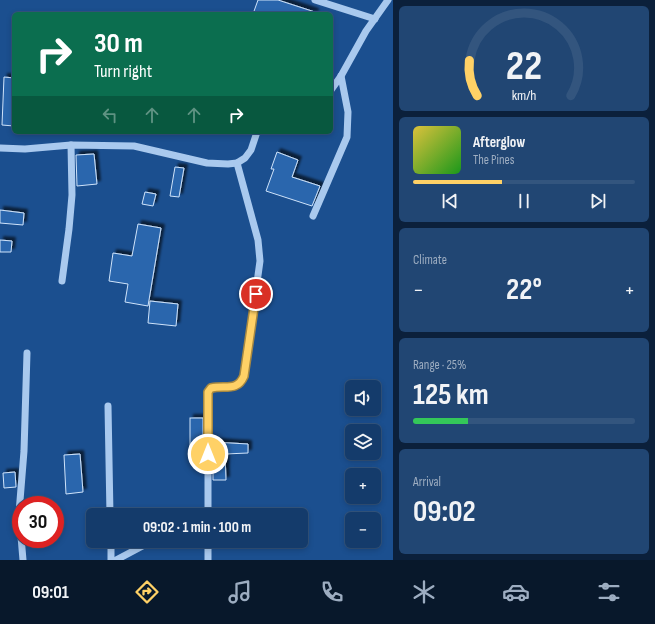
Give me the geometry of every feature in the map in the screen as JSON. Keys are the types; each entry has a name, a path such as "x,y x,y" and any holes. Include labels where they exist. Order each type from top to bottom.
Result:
{"street":[{"path":"314,0 375,19"},
{"path":"333,87 341,76 366,31 388,0"},
{"path":"313,216 347,137 348,112 341,76"},
{"path":"0,148 25,149 71,145 134,146 207,163 228,164 237,163 245,158 251,150 256,134"},
{"path":"62,282 72,195 71,145"},
{"path":"208,508 208,392 211,388 236,386 241,384 244,376 260,262 258,240 237,163"},
{"path":"23,560 19,513 24,444 27,352"},
{"path":"108,406 110,508"},
{"path":"111,548 111,560"},
{"path":"116,560 139,548"},
{"path":"208,548 208,560"}],"building":[{"path":"258,0 278,0 315,12 254,12"},
{"path":"4,77 12,78 12,126 2,125"},
{"path":"277,152 298,160 292,177 320,186 312,206 266,191 274,169 271,169"},
{"path":"94,154 97,184 77,186 76,155"},
{"path":"175,167 184,168 179,197 170,196"},
{"path":"145,192 156,194 153,206 142,204"},
{"path":"0,210 24,213 23,225 0,223"},
{"path":"138,224 161,228 148,306 125,302 128,284 109,281 113,253 132,256"},
{"path":"0,240 12,241 11,252 0,252"},
{"path":"150,301 178,304 176,326 148,323"},
{"path":"190,418 203,418 203,446 190,446"},
{"path":"213,442 248,444 248,453 225,454 226,480 213,480"},
{"path":"80,454 83,492 66,494 64,455"},
{"path":"15,472 16,487 4,488 3,473"}],"route":[{"path":"208,454 208,392 209,389 216,386 236,386 241,384 244,376 256,294"}]}
